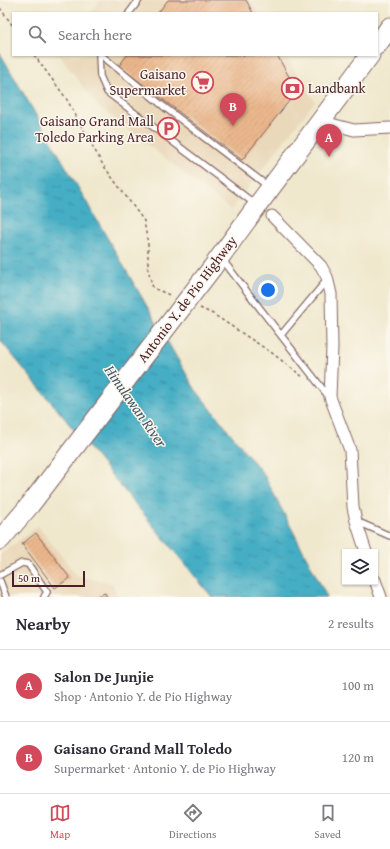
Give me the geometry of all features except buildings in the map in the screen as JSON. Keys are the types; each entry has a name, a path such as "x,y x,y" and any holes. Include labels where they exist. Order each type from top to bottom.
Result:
{"highway":[{"path":"378,44 390,27"},
{"name":"Antonio Y. de Pio Highway","path":"0,540 30,505 216,262 264,211 271,188 369,56"}],"street":[{"path":"320,121 354,130 390,128"},
{"path":"264,211 321,266 327,276 331,294 332,347 330,397 350,450 353,507 365,549"},
{"path":"377,585 381,597"}],"lane":[{"path":"130,12 139,0"},
{"path":"100,56 100,76 108,92 264,211"},
{"path":"101,56 162,106 271,188"},
{"path":"216,262 281,335 330,397"},
{"path":"281,335 320,287 327,276"},
{"path":"356,520 390,536"},
{"path":"0,575 22,563 28,564 46,592 44,597"},
{"path":"0,581 6,597"}],"path":[{"path":"0,8 12,25"},
{"path":"35,56 66,98 104,165 144,221 148,244 148,269 154,288 173,297"},
{"path":"200,308 213,314 307,380"}],"shaded area":[{"path":"101,0 249,0 257,12 92,12"},
{"path":"60,56 286,56 315,101 231,210 97,105"},
{"path":"38,526 77,576 112,583 119,597 0,597 0,555"}],"water":[{"name":"Hinulawan River","path":"0,53 195,389 264,475 327,597 212,597 0,340"}],"place":[{"name":"Gaisano Supermarket","path":"202,82"},
{"name":"Landbank","path":"293,88"},
{"name":"Gaisano Grand Mall Toledo","path":"233,126"},
{"name":"Gaisano Grand Mall Toledo Parking Area","path":"169,129"},
{"name":"Salon De Junjie","path":"329,157"}]}
